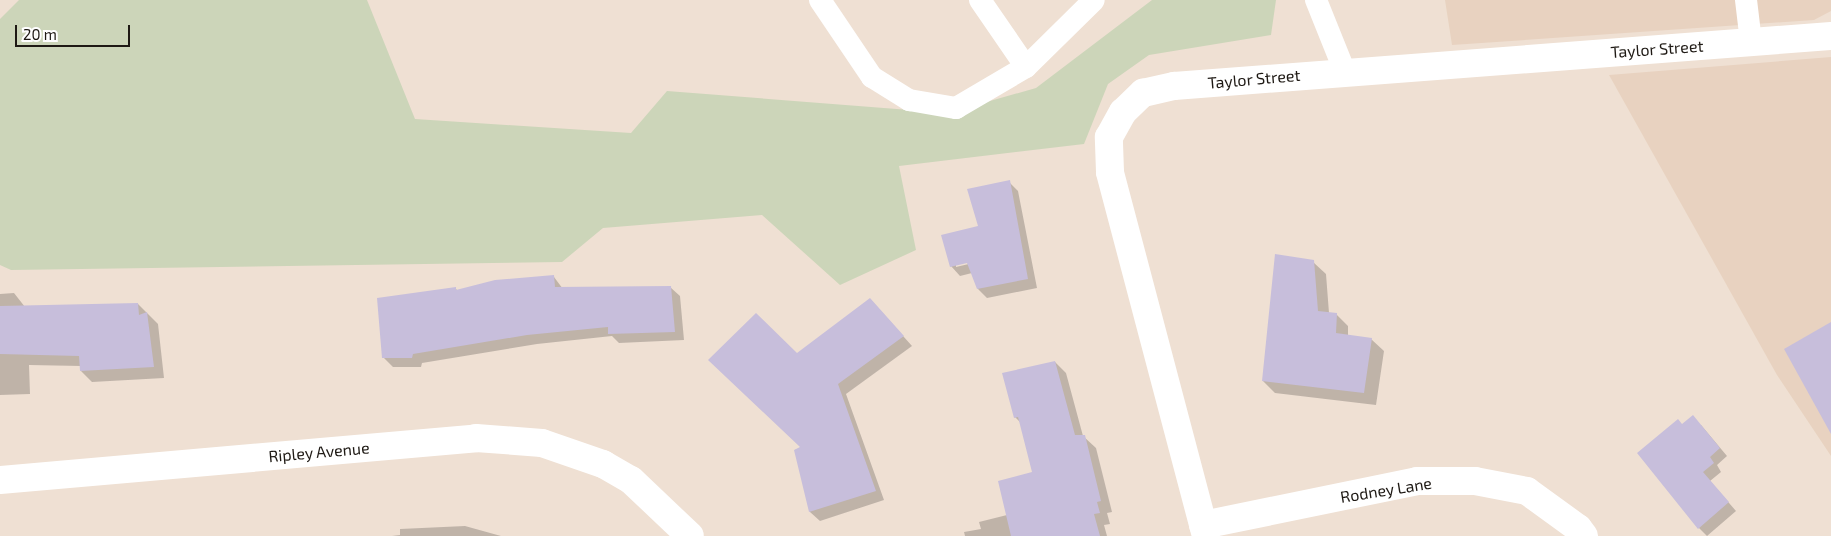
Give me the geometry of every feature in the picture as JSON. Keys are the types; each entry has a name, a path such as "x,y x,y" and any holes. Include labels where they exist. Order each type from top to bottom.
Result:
{"street":[{"name":"Taylor Street","path":"1204,531 1110,172 1110,137 1123,112 1142,93 1174,86 1831,36"},
{"name":"Ripley Avenue","path":"0,480 476,438 542,443 603,464 631,480 690,536"},
{"name":"Rodney Lane","path":"1204,531 1417,481 1475,481 1527,491 1578,528 1584,536"}],"lane":[{"path":"820,0 872,76 909,100 956,108 1026,66 1094,0"},
{"path":"980,0 1026,66"},
{"path":"1316,0 1345,72"},
{"path":"1746,0 1751,42"}],"shaded area":[{"path":"1445,0 1831,0 1831,11 1814,20 1452,45"},
{"path":"1831,57 1831,456 1777,375 1609,75"}],"green space":[{"path":"19,0 367,0 415,119 631,133 667,91 948,113 1036,88 1152,0 1276,0 1271,35 1149,55 1108,84 1084,144 899,166 916,250 840,285 762,215 603,228 562,262 11,270 0,265 0,19"}],"building":[{"path":"1010,180 1028,279 977,289 967,263 950,267 941,235 978,226 967,189"},
{"path":"1275,254 1314,260 1318,311 1337,313 1336,333 1372,338 1364,393 1262,381"},
{"path":"554,275 555,287 671,286 675,332 608,334 608,327 527,335 413,354 412,358 382,358 377,298 456,287 456,290 495,280"},
{"path":"870,298 904,336 838,384 876,491 809,512 794,450 800,447 708,360 756,313 797,353"},
{"path":"138,303 139,315 147,312 154,367 80,371 79,356 0,354 0,306"},
{"path":"1831,322 1831,434 1784,349"},
{"path":"1055,361 1075,435 1085,435 1101,501 1097,502 1100,513 1094,514 1100,536 1011,536 998,481 1032,472 1018,417 1014,418 1002,373"},
{"path":"1693,415 1720,448 1710,457 1714,463 1703,472 1729,502 1698,529 1637,453 1678,419 1682,424"}]}
